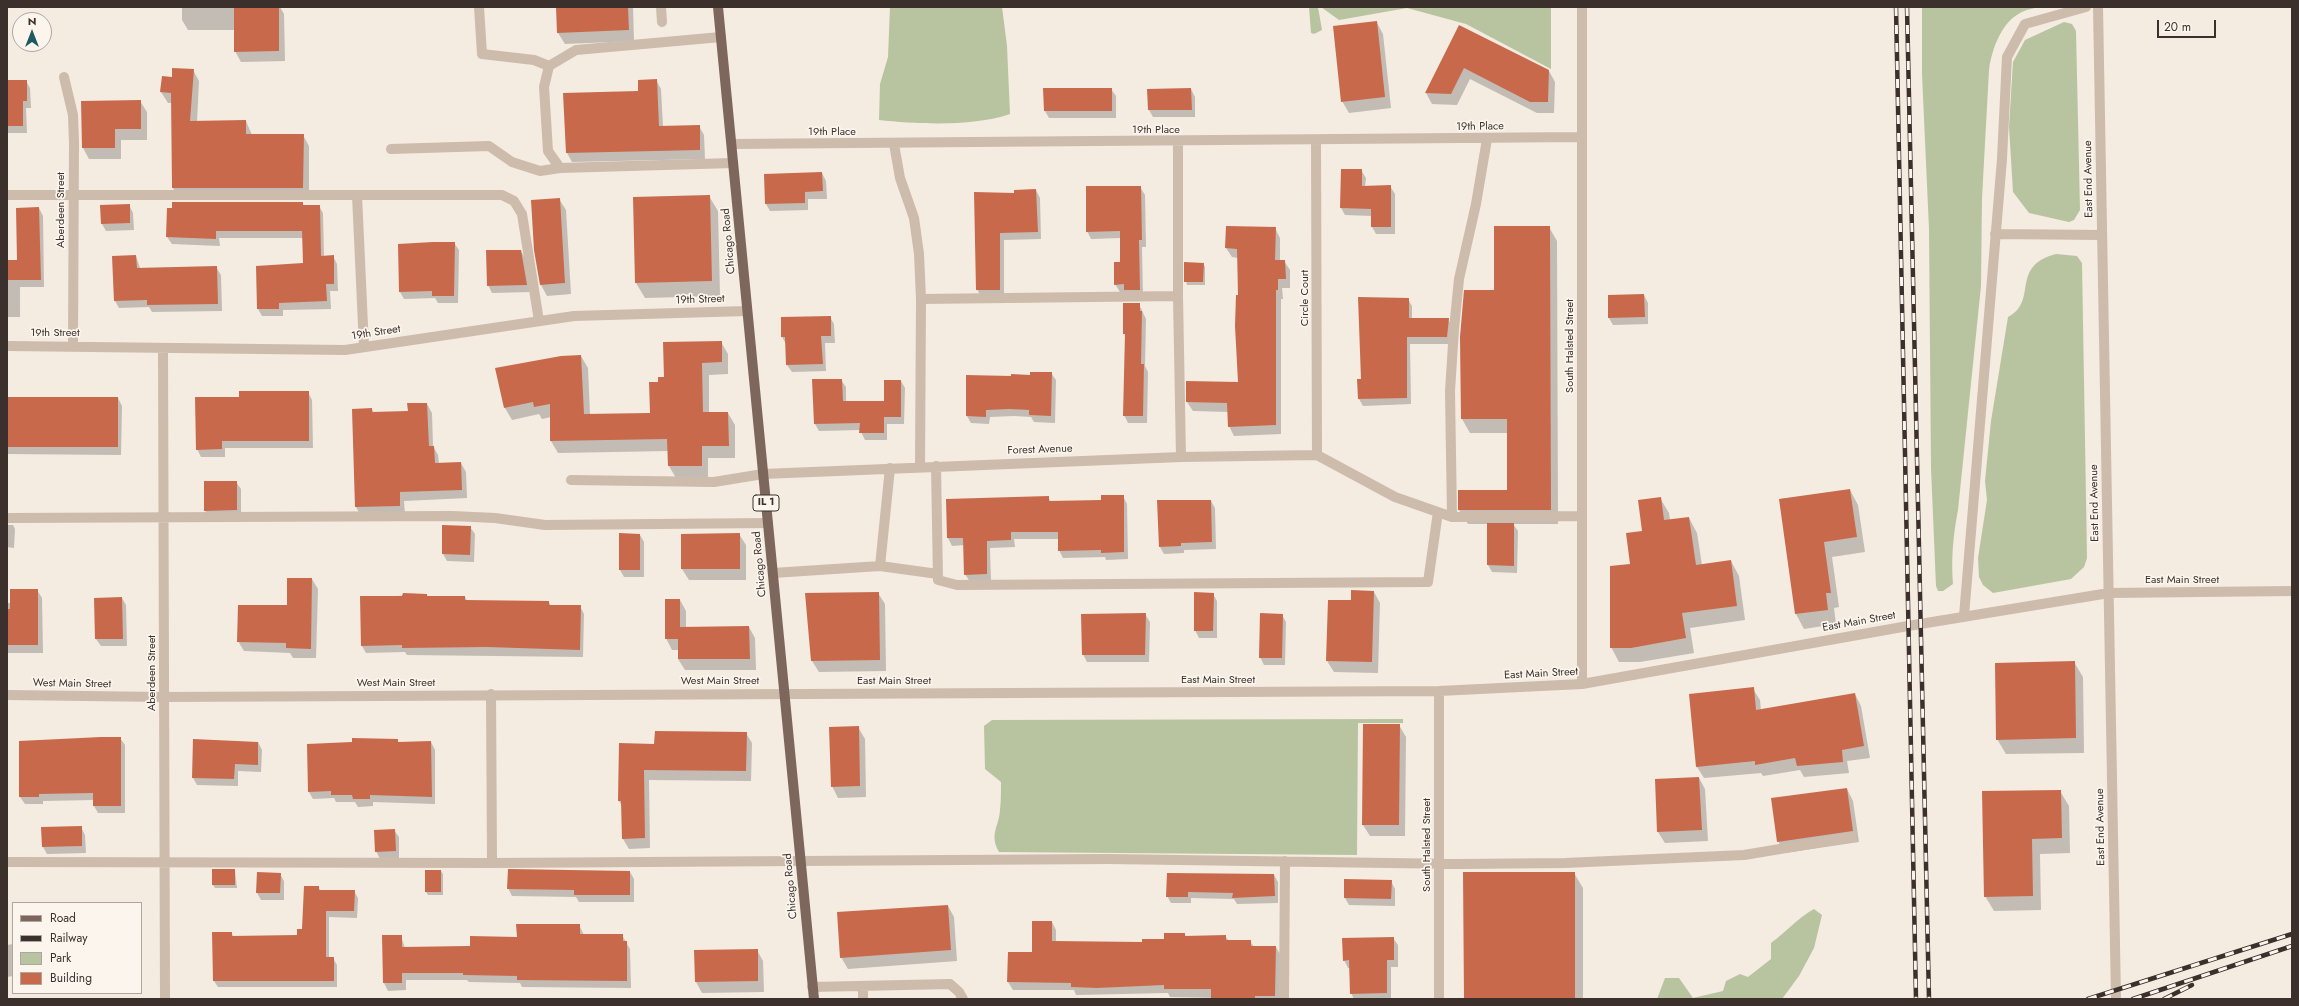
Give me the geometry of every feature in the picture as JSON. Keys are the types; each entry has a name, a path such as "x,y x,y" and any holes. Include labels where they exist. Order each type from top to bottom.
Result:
{"main road":[{"name":"Chicago Road","path":"718,7 814,999"}],"street":[{"path":"479,7 482,54 534,60 549,66"},
{"path":"661,7 662,22"},
{"name":"South Halsted Street","path":"1582,7 1582,684"},
{"path":"1964,616 2002,159 2007,58 2025,24 2086,7"},
{"name":"East End Avenue","path":"2098,7 2116,999"},
{"path":"560,168 548,151 544,87 549,66 576,50 721,37"},
{"name":"Aberdeen Street","path":"64,77 73,115 73,345"},
{"name":"19th Place","path":"732,144 1316,141 1581,137"},
{"path":"1452,517 1450,392 1454,329 1459,278 1476,204 1487,139"},
{"name":"Circle Court","path":"1316,141 1317,455"},
{"path":"1178,142 1178,296 1181,457"},
{"path":"894,144 900,178 914,218 920,254 922,299 920,467"},
{"path":"391,149 489,146 512,162 540,171 560,168 733,163"},
{"path":"7,195 502,195 514,201 522,214 539,321"},
{"path":"358,195 364,347"},
{"path":"1995,234 2102,235"},
{"path":"922,299 1178,296"},
{"name":"19th Street","path":"7,346 73,345 163,348 345,350 574,316 747,311"},
{"name":"Aberdeen Street","path":"163,348 165,999"},
{"path":"1317,455 1395,497 1452,517 1582,516"},
{"name":"Forest Avenue","path":"571,480 714,482 763,474 890,468 1181,457 1317,455"},
{"path":"936,466 938,580 957,585 1428,582 1438,512"},
{"path":"880,566 890,468"},
{"path":"7,518 452,516 495,518 545,525 598,526 768,523"},
{"path":"773,573 880,566 938,574"},
{"name":"East Main Street","path":"784,693 1439,691 1582,684 2108,592 2292,591"},
{"name":"South Halsted Street","path":"1439,691 1439,999"},
{"name":"West Main Street","path":"7,695 164,697 784,693"},
{"path":"491,694 492,863"},
{"path":"7,862 164,861 492,863 1108,859 1565,863 1744,855 1852,837"},
{"path":"1284,999 1285,861"},
{"path":"812,987 950,984 959,992 963,999"},
{"path":"863,986 863,999"}],"green space":[{"path":"890,7 1002,7 1007,46 1010,114 962,123 910,123 879,120 880,84 888,57"},
{"path":"1309,7 1318,7 1322,30 1314,34 1311,33"},
{"path":"1321,7 1551,7 1551,69 1466,24 1407,8 1339,20"},
{"path":"1922,7 2041,7 2022,12 2009,22 1995,44 1990,62 1982,198 1981,286 1952,556 1953,584 1943,591 1938,591 1936,586 1931,468 1929,229 1922,74"},
{"path":"2064,22 2072,24 2076,31 2080,210 2074,220 2069,222 2029,213 2013,192 2009,127 2013,62 2025,40"},
{"path":"2056,254 2077,256 2082,263 2087,558 2084,567 2071,579 1993,593 1983,585 1979,577 1978,558 1987,500 1985,481 1991,421 2008,317 2017,310 2022,302 2028,275 2033,267 2042,259"},
{"path":"1403,719 1403,723 1358,723 1357,855 999,852 996,846 995,831 1000,810 1001,782 985,769 984,726 992,720"},
{"path":"1814,909 1822,915 1814,948 1799,976 1782,999 1657,999 1665,978 1679,978 1693,998 1723,991 1726,981 1740,974 1748,977 1771,959 1771,943"}],"building":[{"path":"234,7 279,7 279,51 234,52"},
{"path":"556,7 628,7 629,30 557,33"},
{"path":"1377,21 1385,97 1341,102 1333,26"},
{"path":"1459,25 1549,70 1548,102 1530,102 1464,68 1451,94 1425,93"},
{"path":"172,68 194,69 190,121 246,120 246,134 304,134 303,188 172,188 171,93 160,92 162,76 172,77"},
{"path":"657,79 659,126 700,125 700,150 566,153 563,93 638,91 638,80"},
{"path":"7,80 27,80 27,101 23,101 23,126 7,126"},
{"path":"1043,88 1112,88 1112,111 1044,111"},
{"path":"1191,88 1192,110 1148,110 1147,89"},
{"path":"141,100 141,129 115,129 115,148 82,148 81,101"},
{"path":"1341,169 1362,169 1362,186 1391,185 1391,227 1371,227 1371,209 1340,208"},
{"path":"822,172 823,191 805,192 805,203 765,204 764,174"},
{"path":"1086,186 1141,186 1142,240 1139,240 1140,290 1124,290 1124,284 1114,285 1114,262 1120,262 1120,231 1086,232"},
{"path":"1036,189 1038,232 1000,233 1000,290 976,290 974,192 1014,193 1014,190"},
{"path":"710,195 712,281 635,283 633,197"},
{"path":"560,198 565,283 540,285 534,250 531,200"},
{"path":"172,202 303,202 303,205 320,205 321,256 334,255 334,284 326,284 327,301 279,303 279,309 257,309 256,266 303,263 302,231 216,231 216,239 166,237 167,208 172,208"},
{"path":"130,204 130,223 101,224 100,205"},
{"path":"39,207 41,280 7,280 7,260 17,260 16,208"},
{"path":"1226,226 1276,227 1275,260 1285,260 1286,279 1278,279 1278,290 1276,290 1276,425 1228,427 1227,403 1186,402 1186,381 1238,382 1235,326 1236,295 1238,295 1237,249 1225,248"},
{"path":"1494,226 1550,226 1551,510 1458,510 1458,490 1507,490 1507,419 1461,419 1460,337 1464,290 1494,290"},
{"path":"455,242 454,296 432,296 432,291 399,292 398,244"},
{"path":"486,250 521,250 527,285 487,286"},
{"path":"136,255 137,268 217,266 218,304 147,305 147,300 114,301 112,256"},
{"path":"1184,262 1204,263 1203,282 1184,282"},
{"path":"1644,294 1645,317 1608,318 1608,295"},
{"path":"1358,297 1409,298 1409,318 1449,318 1447,337 1407,337 1407,398 1358,399 1357,379 1361,379"},
{"path":"1123,303 1140,303 1140,311 1142,311 1141,364 1144,364 1143,416 1123,416 1125,334 1123,334"},
{"path":"831,316 831,336 821,336 823,364 786,365 785,337 781,337 781,317"},
{"path":"722,341 722,362 702,363 703,412 728,412 729,446 702,446 702,466 668,466 667,439 550,441 550,404 534,407 533,402 504,408 495,368 561,356 581,355 584,414 650,413 649,382 658,382 658,377 664,377 663,342"},
{"path":"1030,372 1052,372 1051,416 1029,415 1029,410 1010,409 986,410 986,417 966,416 966,375 1011,376 1011,374 1030,375"},
{"path":"812,379 842,379 843,401 884,401 884,380 901,380 901,417 884,417 884,433 859,433 860,423 814,424"},
{"path":"239,391 309,391 309,441 222,441 222,449 196,450 195,397 239,397"},
{"path":"7,397 118,397 118,447 7,447"},
{"path":"407,403 427,403 429,446 434,446 435,463 461,462 462,490 400,492 400,506 355,507 352,409 372,408 372,412 408,411"},
{"path":"204,481 237,481 237,510 204,511"},
{"path":"1850,489 1857,537 1824,542 1831,593 1826,593 1828,610 1795,614 1779,499"},
{"path":"1101,495 1124,495 1124,552 1101,553 1101,550 1058,551 1058,532 1011,532 1011,540 987,541 987,574 964,575 963,538 947,538 946,499 1049,496 1049,501 1101,500"},
{"path":"1661,497 1664,520 1689,517 1696,565 1731,560 1737,606 1682,613 1686,638 1631,648 1610,648 1610,566 1630,564 1626,533 1642,531 1638,500"},
{"path":"1157,500 1211,500 1212,542 1181,543 1181,546 1159,547"},
{"path":"1487,523 1514,523 1514,566 1487,565"},
{"path":"442,525 471,526 470,555 442,554"},
{"path":"619,533 640,534 640,570 619,570"},
{"path":"740,533 740,569 681,569 681,534"},
{"path":"287,578 312,578 311,649 286,648 286,643 237,642 238,605 287,605"},
{"path":"10,589 38,589 38,645 7,645 7,609 10,609"},
{"path":"1351,590 1374,591 1372,662 1326,661 1328,600 1351,600"},
{"path":"879,592 880,660 811,661 805,593"},
{"path":"1194,592 1214,593 1213,631 1194,631"},
{"path":"403,593 427,594 427,596 465,596 465,600 549,601 549,605 581,605 580,650 487,647 402,648 402,645 361,646 360,596 402,596"},
{"path":"122,597 123,639 95,639 94,598"},
{"path":"665,599 680,599 680,627 749,626 750,659 678,659 678,639 665,639"},
{"path":"1146,613 1145,655 1082,655 1081,614"},
{"path":"1260,613 1283,614 1282,658 1259,658"},
{"path":"2075,661 2076,738 1996,740 1995,663"},
{"path":"1754,687 1756,710 1855,693 1864,746 1842,750 1843,762 1797,766 1795,758 1755,765 1755,761 1696,767 1689,694"},
{"path":"1363,724 1400,724 1399,825 1362,825"},
{"path":"859,726 860,786 831,787 829,727"},
{"path":"655,731 747,732 746,771 644,770 645,838 622,839 621,801 618,801 619,743 654,744"},
{"path":"121,737 121,806 93,806 93,793 39,794 39,797 19,797 19,741"},
{"path":"352,738 398,739 398,742 431,741 432,797 370,795 370,799 353,799 352,795 331,795 331,791 308,792 307,744 352,742"},
{"path":"193,739 258,742 258,765 235,764 234,779 192,778"},
{"path":"1699,777 1702,830 1657,832 1655,779"},
{"path":"1847,788 1853,831 1777,842 1771,798"},
{"path":"2061,790 2062,838 2032,839 2033,896 1984,897 1982,791"},
{"path":"82,826 82,846 42,847 41,827"},
{"path":"395,829 396,851 375,852 374,830"},
{"path":"212,869 235,869 235,885 212,885"},
{"path":"508,869 630,871 630,895 574,895 574,890 507,889"},
{"path":"425,870 441,870 441,892 425,892"},
{"path":"257,872 281,873 280,893 256,893"},
{"path":"1463,872 1575,872 1575,999 1464,999"},
{"path":"1167,873 1274,874 1275,896 1232,898 1233,893 1188,892 1188,897 1166,897"},
{"path":"1344,879 1392,880 1391,899 1344,898"},
{"path":"304,886 319,886 319,890 355,890 354,911 326,911 326,957 334,957 334,981 213,981 212,932 232,932 232,936 297,935 297,929 302,929"},
{"path":"948,905 951,950 840,958 837,912"},
{"path":"1032,921 1052,921 1052,941 1142,942 1142,939 1164,939 1164,933 1185,933 1185,936 1226,935 1226,940 1251,940 1251,946 1276,946 1275,996 1255,996 1255,999 1211,999 1211,989 1164,989 1164,985 1097,988 1071,987 1071,983 1007,982 1008,952 1032,952"},
{"path":"516,924 580,924 580,934 623,934 623,941 627,941 627,981 517,980 517,976 463,975 463,973 402,973 402,983 383,983 382,935 402,935 402,947 470,946 470,936 517,937"},
{"path":"1394,937 1394,960 1387,960 1387,993 1350,994 1349,960 1343,961 1342,938"},
{"path":"758,949 758,981 695,982 694,950"}],"railway":[{"path":"1896,7 1916,999"},
{"path":"1907,7 1929,999"},
{"path":"2088,999 2292,934"},
{"path":"2133,999 2292,946"},
{"path":"2164,999 2192,985"}]}
